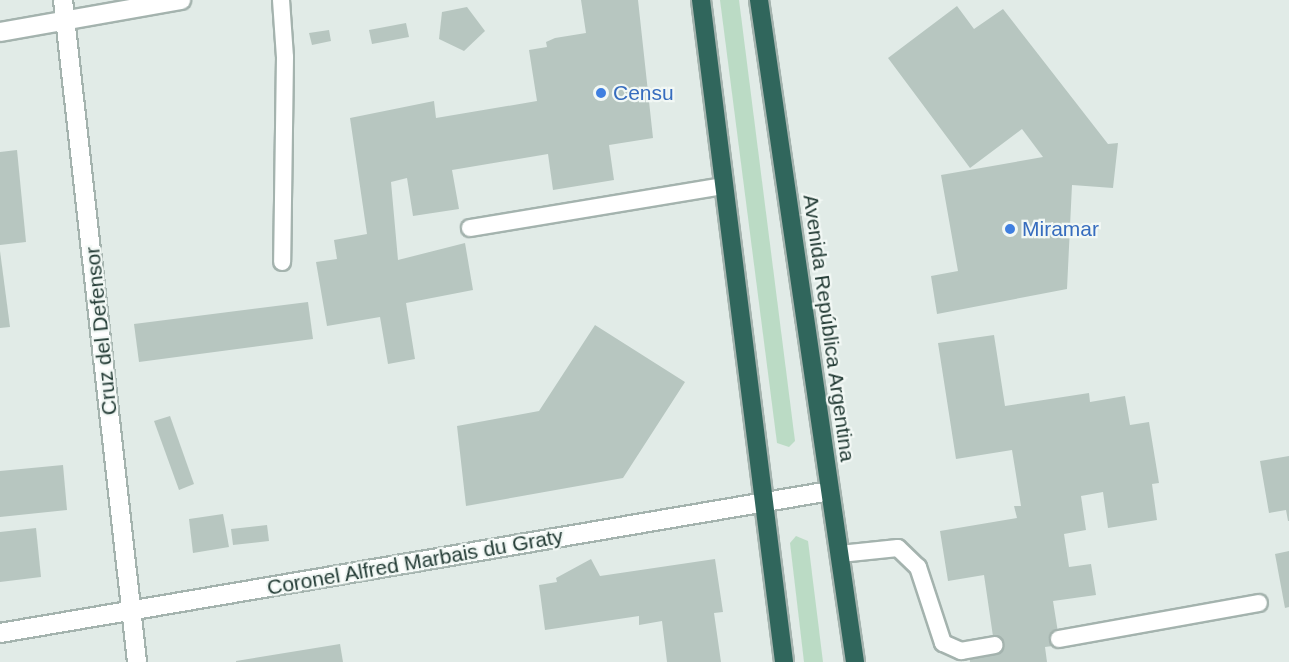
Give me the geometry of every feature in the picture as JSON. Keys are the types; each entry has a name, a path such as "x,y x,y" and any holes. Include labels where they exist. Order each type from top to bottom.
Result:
{"highway":[{"path":"701,0 784,662"},
{"name":"Avenida República Argentina","path":"759,0 855,662"}],"street":[{"name":"Cruz del Defensor","path":"63,0 137,662"},
{"path":"0,32 181,0"},
{"name":"Coronel Alfred Marbais du Graty","path":"0,633 830,491"}],"lane":[{"path":"281,0 285,57 282,262"},
{"path":"470,228 724,186"},
{"path":"840,554 898,548 918,567 944,643 961,651 994,645"},
{"path":"1059,639 1259,603"}],"green space":[{"path":"720,0 739,0 795,441 789,447 777,443"},
{"path":"796,536 808,541 823,662 804,662 790,543"}],"building":[{"path":"581,0 638,0 653,138 609,145 614,180 553,190 548,154 452,170 459,209 413,216 407,178 391,182 398,260 465,243 473,290 406,303 415,359 388,364 380,317 327,326 316,262 337,259 334,240 367,234 350,118 434,101 436,118 537,101 529,50 547,47 546,42 555,38 586,33"},
{"path":"957,6 974,29 1003,9 1108,144 1118,143 1113,188 1072,185 1067,289 937,314 931,276 958,271 941,175 1043,157 1022,129 970,168 888,58"},
{"path":"467,7 485,31 464,51 439,39 442,12"},
{"path":"406,23 409,37 372,44 369,30"},
{"path":"329,30 331,41 312,45 309,33"},
{"path":"17,150 26,242 0,245 0,152"},
{"path":"0,251 10,327 0,328"},
{"path":"308,302 313,339 139,362 134,324"},
{"path":"595,325 685,382 623,478 466,506 457,426 539,411"},
{"path":"994,335 1005,406 1089,393 1090,402 1125,396 1130,425 1149,422 1159,483 1152,484 1157,520 1108,528 1103,492 1081,496 1086,530 1064,534 1069,567 1091,564 1096,595 1053,601 1060,645 1045,647 1047,662 970,662 969,655 995,650 984,575 948,581 940,531 1017,518 1014,506 1021,506 1012,450 956,459 938,343"},
{"path":"170,416 194,484 179,490 154,421"},
{"path":"1289,456 1288,521 1286,510 1269,513 1260,461"},
{"path":"63,465 67,510 0,517 0,471"},
{"path":"223,514 229,547 193,553 189,519"},
{"path":"267,525 269,541 233,545 231,529"},
{"path":"36,528 41,577 0,582 0,532"},
{"path":"1289,551 1289,607 1285,608 1275,554"},
{"path":"591,559 600,576 715,559 723,612 714,613 721,662 667,662 662,621 639,625 639,616 545,630 539,585 557,582 556,578"},
{"path":"340,644 343,662 236,662 236,661"}],"place":[{"name":"Censu","path":"601,93"},
{"name":"Miramar","path":"1010,229"}]}
